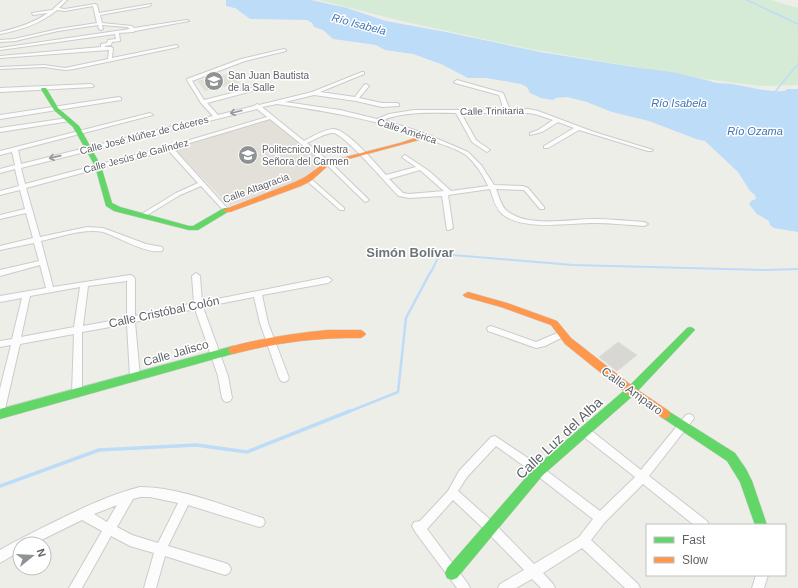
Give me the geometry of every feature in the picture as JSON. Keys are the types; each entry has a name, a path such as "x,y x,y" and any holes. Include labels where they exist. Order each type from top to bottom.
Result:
{"street":[{"path":"0,33 37,23 55,10 65,0"},
{"path":"33,14 94,5 98,14 99,24 103,35"},
{"path":"98,14 150,5"},
{"path":"0,49 187,22"},
{"path":"0,41 15,40 58,30 99,24 127,26 131,27 133,31"},
{"path":"1,58 13,47 15,30"},
{"path":"102,48 103,45 109,44 110,41 118,40 117,33"},
{"path":"0,68 50,66 65,69 176,46"},
{"path":"1,58 111,48 110,59"},
{"path":"216,116 203,102 189,80 243,60 284,50"},
{"name":"Calle José Núñez de Cáceres","path":"0,171 89,150 216,116 314,92 362,73"},
{"path":"457,82 502,94 507,110"},
{"path":"0,90 91,86"},
{"path":"356,99 366,86"},
{"path":"203,102 260,88"},
{"name":"Calle Altagracia","path":"44,89 56,109 76,126 80,133 98,166 109,204 117,210 192,228 226,210 298,184 308,179 328,163 412,141 422,134"},
{"path":"314,92 382,105 397,105"},
{"path":"0,117 119,99"},
{"name":"Calle América","path":"277,102 330,110 376,121 422,134 468,155 492,187 498,204 504,212 516,217 538,222 608,221 644,224"},
{"path":"257,106 328,163 366,200"},
{"name":"Calle Trinitaria","path":"376,121 389,116 414,112 507,110 536,112 579,128 650,150"},
{"path":"458,112 474,141 487,150"},
{"path":"0,153 150,115"},
{"name":"Calle Jesús de Galíndez","path":"0,193 169,147 271,116"},
{"path":"0,130 68,120"},
{"path":"532,134 558,120"},
{"path":"546,147 579,128"},
{"path":"303,143 331,132 338,132 350,141 401,195 409,196 448,193 492,187 525,188 542,208"},
{"path":"169,147 226,210"},
{"path":"15,149 28,210 44,262 50,289"},
{"path":"405,156 448,193 449,228"},
{"path":"384,178 420,168"},
{"path":"308,179 342,209"},
{"path":"142,216 178,194 202,183"},
{"path":"0,217 28,210"},
{"path":"0,248 79,230 95,229 103,230 144,246 158,248"},
{"path":"0,273 44,262"},
{"path":"196,276 198,305 216,354 228,398"},
{"path":"0,299 50,289 130,278 135,377"},
{"name":"Calle Cristóbal Colón","path":"0,344 131,320 257,293 328,280"},
{"path":"77,393 78,330 84,284"},
{"path":"257,293 264,324 284,378"},
{"path":"0,409 27,294"},
{"name":"Calle Amparo","path":"468,295 554,323 562,334 578,349 631,391 685,422 731,457 738,466 747,483 761,524"},
{"path":"491,328 536,345 542,344 562,334"},
{"name":"Calle Luz del Alba","path":"452,573 490,527 540,471 631,391 690,330"},
{"name":"Calle Jalisco","path":"0,414 271,340 290,336 336,332 361,334"},
{"path":"504,588 533,572 582,540 601,518 643,476 685,422"},
{"path":"584,431 643,476 702,524"},
{"path":"464,588 419,527 453,493 453,490 463,474 496,440 540,471 601,518"},
{"path":"37,536 82,514 140,492 150,492 184,499 259,522"},
{"path":"453,493 490,527 549,588"},
{"path":"75,588 129,495"},
{"path":"150,588 161,549 184,499"},
{"path":"82,514 130,540 225,569"},
{"path":"582,540 634,588"},
{"path":"0,557 12,549"},
{"path":"758,588 762,576"}],"shaded area":[{"path":"231,73 240,83 205,91 197,81"},
{"name":"Politecnico Nuestra Señora del Carmen","path":"270,119 323,163 296,183 229,206 174,148"}],"green space":[{"path":"318,0 771,0 798,8 798,85 760,86 705,79 530,49 406,22"}],"water":[{"name":"Río Isabela","path":"226,0 311,0 347,8 386,21 540,52 672,72 715,83 778,91 798,89 798,232 774,228 770,225 769,221 757,214 749,204 751,201 756,199 755,195 750,191 738,172 705,141 649,121 612,112 587,102 567,97 556,98 553,100 541,98 530,93 527,87 521,84 486,78 468,78 441,64 413,54 385,50 376,45 333,39 323,30 314,27 312,23 307,20 250,19 235,8 226,6"}],"building":[{"path":"618,342 637,355 617,371 599,357"}],"waterway":[{"path":"747,0 798,24"},
{"path":"774,93 798,64"},
{"path":"431,272 440,254 573,265 767,270 798,269"},
{"path":"348,412 398,392 406,318 431,271"},
{"path":"0,486 99,450 196,445 247,452 350,411"}],"traffic: fast":[{"path":"44,89 56,109 76,126 98,166 109,204 117,209 189,228 195,228 227,210"},
{"path":"452,573 539,471 631,391 690,330"},
{"path":"0,414 233,350"},
{"path":"665,414 731,457 737,464 746,481 761,524"}],"traffic: slow":[{"path":"227,210 298,184 308,179 328,163 402,144 417,139 422,134"},
{"path":"468,295 504,305 554,323 568,341 631,391 665,414"},
{"path":"233,350 265,342 296,337 328,334 361,334"}],"place":[{"name":"San Juan Bautista de la Salle","path":"214,81"},
{"name":"Politecnico Nuestra Señora del Carmen","path":"248,155"}],"district":[{"name":"Simón Bolívar","path":"410,252"}],"water label":[{"name":"Río Ozama","path":"755,131"}]}
